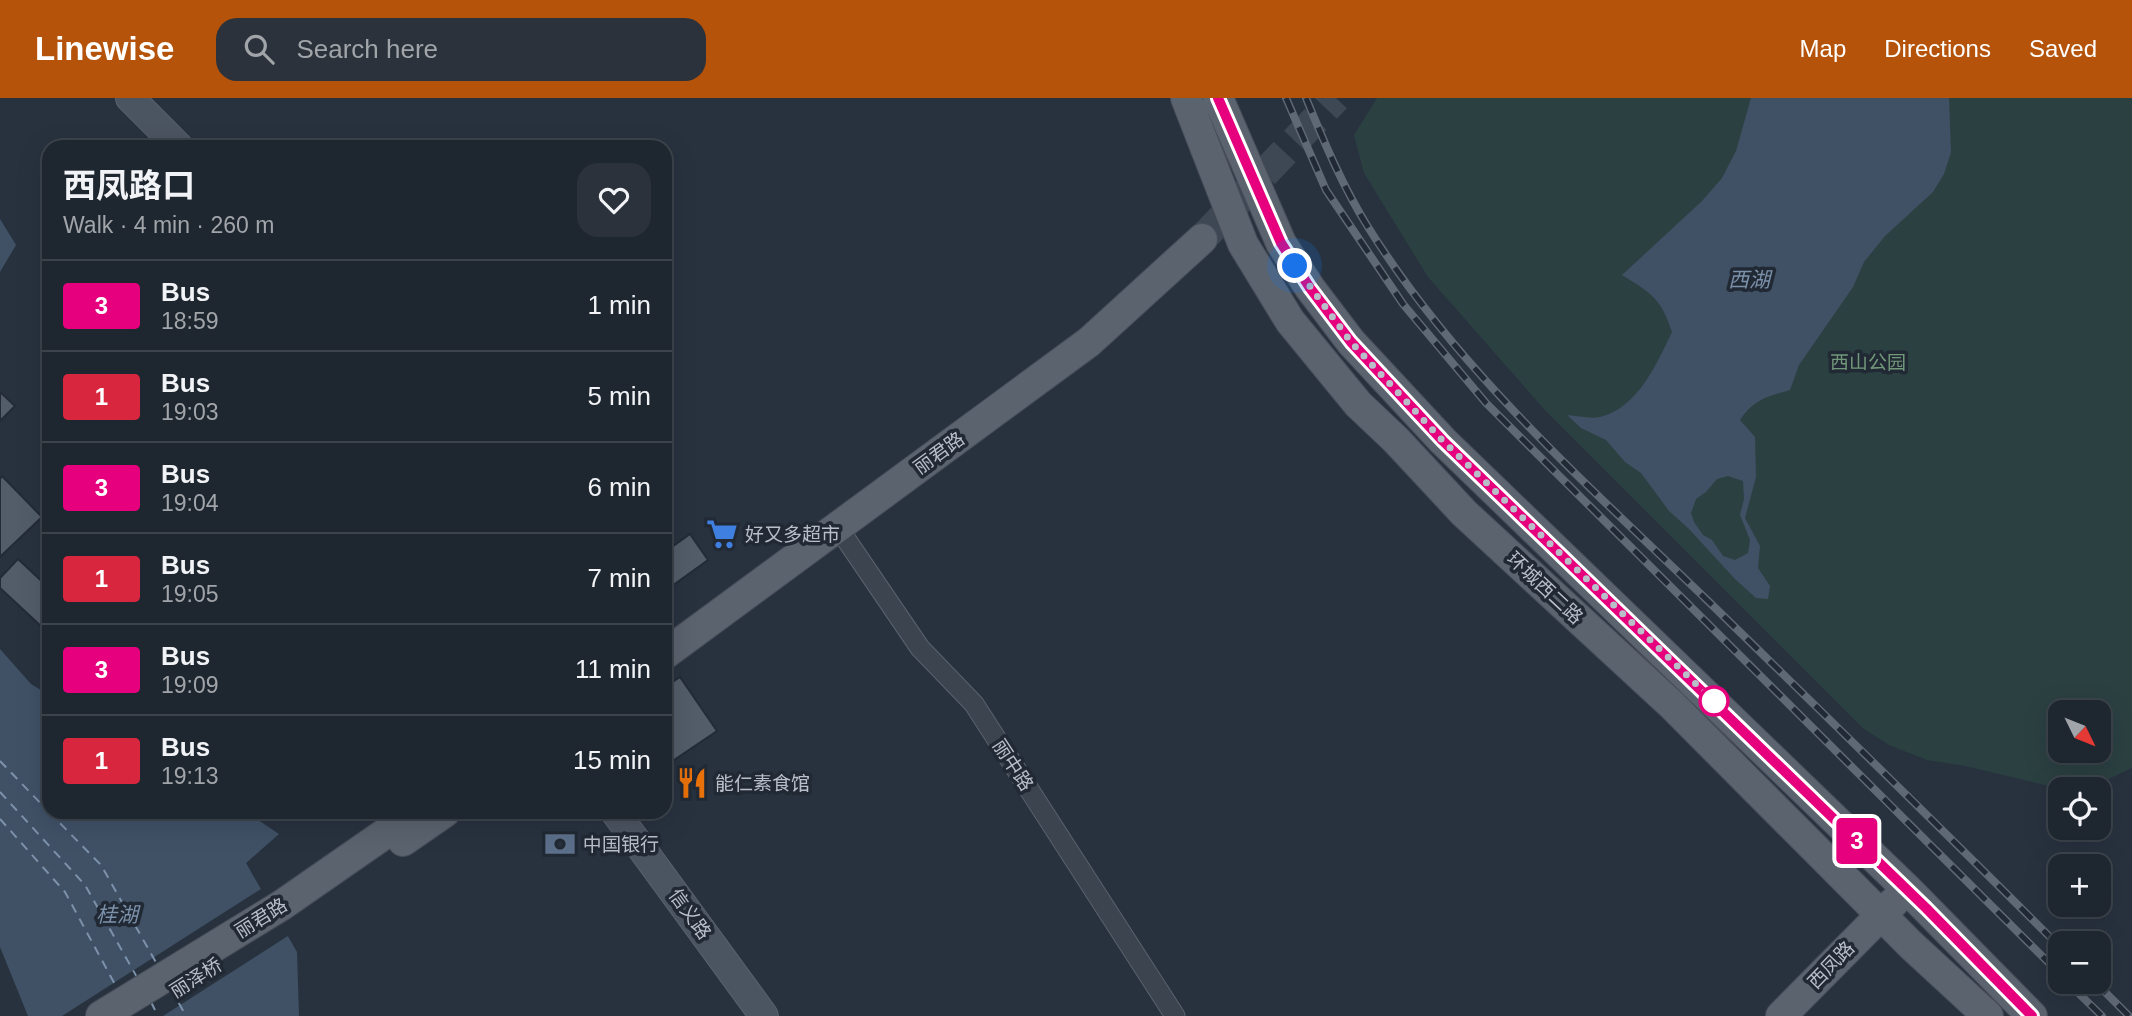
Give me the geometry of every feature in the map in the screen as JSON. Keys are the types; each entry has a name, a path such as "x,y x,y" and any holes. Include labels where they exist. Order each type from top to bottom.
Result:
{"main road":[{"name":"环城西二路","path":"1186,98 1243,244 1290,321 1358,404 1396,440 1464,513 1672,705 1880,914 1988,1016"},
{"name":"环城西二路","path":"1218,98 1281,243 1310,288 1351,342 1443,441 1908,890 2032,1016"},
{"name":"丽君路","path":"672,625 827,508 939,430 1072,331 1195,232 1089,342 672,649"},
{"name":"丽君路","path":"287,911 407,819"},
{"name":"丽君路","path":"101,1016 287,911 434,819"},
{"name":"西凤路","path":"1781,1016 1880,914 1908,890"},
{"name":"丽泽桥","path":"136,1016 287,911"}],"street":[{"path":"130,98 172,140"},
{"name":"丽中路","path":"837,526 919,648 974,704 1175,1016"},
{"name":"信义路","path":"620,819 764,1016"}],"green space":[{"name":"西山公园","path":"1377,98 2132,98 2132,768 2111,778 2048,777 2048,786 1927,760 1889,745 1864,729 1544,409 1428,277 1364,173 1354,135"}],"water":[{"name":"西湖","path":"1751,98 1949,98 1951,152 1944,174 1933,192 1885,236 1864,262 1853,287 1799,365 1790,390 1762,400 1750,408 1740,420 1755,437 1756,477 1745,518 1760,546 1758,568 1770,586 1768,599 1756,598 1736,580 1669,511 1641,473 1625,462 1606,440 1581,428 1567,415 1596,418 1613,412 1625,404 1645,383 1672,332 1664,311 1654,298 1622,275 1702,201 1722,178 1736,151","holes":["1728,476 1743,481 1744,499 1740,515 1750,540 1748,553 1735,560 1723,556 1712,540 1703,535 1691,513 1696,499 1717,479"]},
{"path":"0,219 16,245 0,272"},
{"name":"桂湖","path":"0,649 31,684 42,691 42,819 256,819 279,834 246,863 297,952 299,1016 28,1016 0,947"}],"pier":[{"path":"264,887 291,934 163,1016 62,1016"}],"building":[{"path":"0,392 15,406 0,421"},
{"path":"2,476 42,517 0,557 0,479"},
{"path":"690,534 708,560 672,586 672,547"},
{"path":"18,559 42,581 42,627 0,588 0,578"},
{"path":"680,677 717,731 674,760 672,757 672,682"}],"ferry route":[{"path":"0,761 42,805"},
{"path":"0,792 85,885 138,979"},
{"path":"0,819 65,892 118,990"},
{"path":"56,819 101,865 158,966"},
{"path":"171,989 186,1016"},
{"path":"151,1002 158,1016"}],"tunnel":[{"path":"1202,239 1336,98"}],"railway":[{"path":"1286,98 1326,190 1403,304 1486,403 2048,962"},
{"path":"1306,98 1342,180 1368,227 1403,279 1483,377 1570,469 2048,935"},
{"path":"2079,994 2102,1016"},
{"path":"2107,994 2129,1016"}],"bus line":[{"name":"3","path":"1218,98 1281,243 1310,288 1351,342 1443,441 1666,654 1926,908 2032,1016"}],"place":[{"name":"好又多超市","path":"722,534"},
{"name":"能仁素食馆","path":"692,783"},
{"name":"中国银行","path":"560,844"}],"route":[{"path":"1295,266 1351,342 1443,441 1722,709 1714,701"}]}
